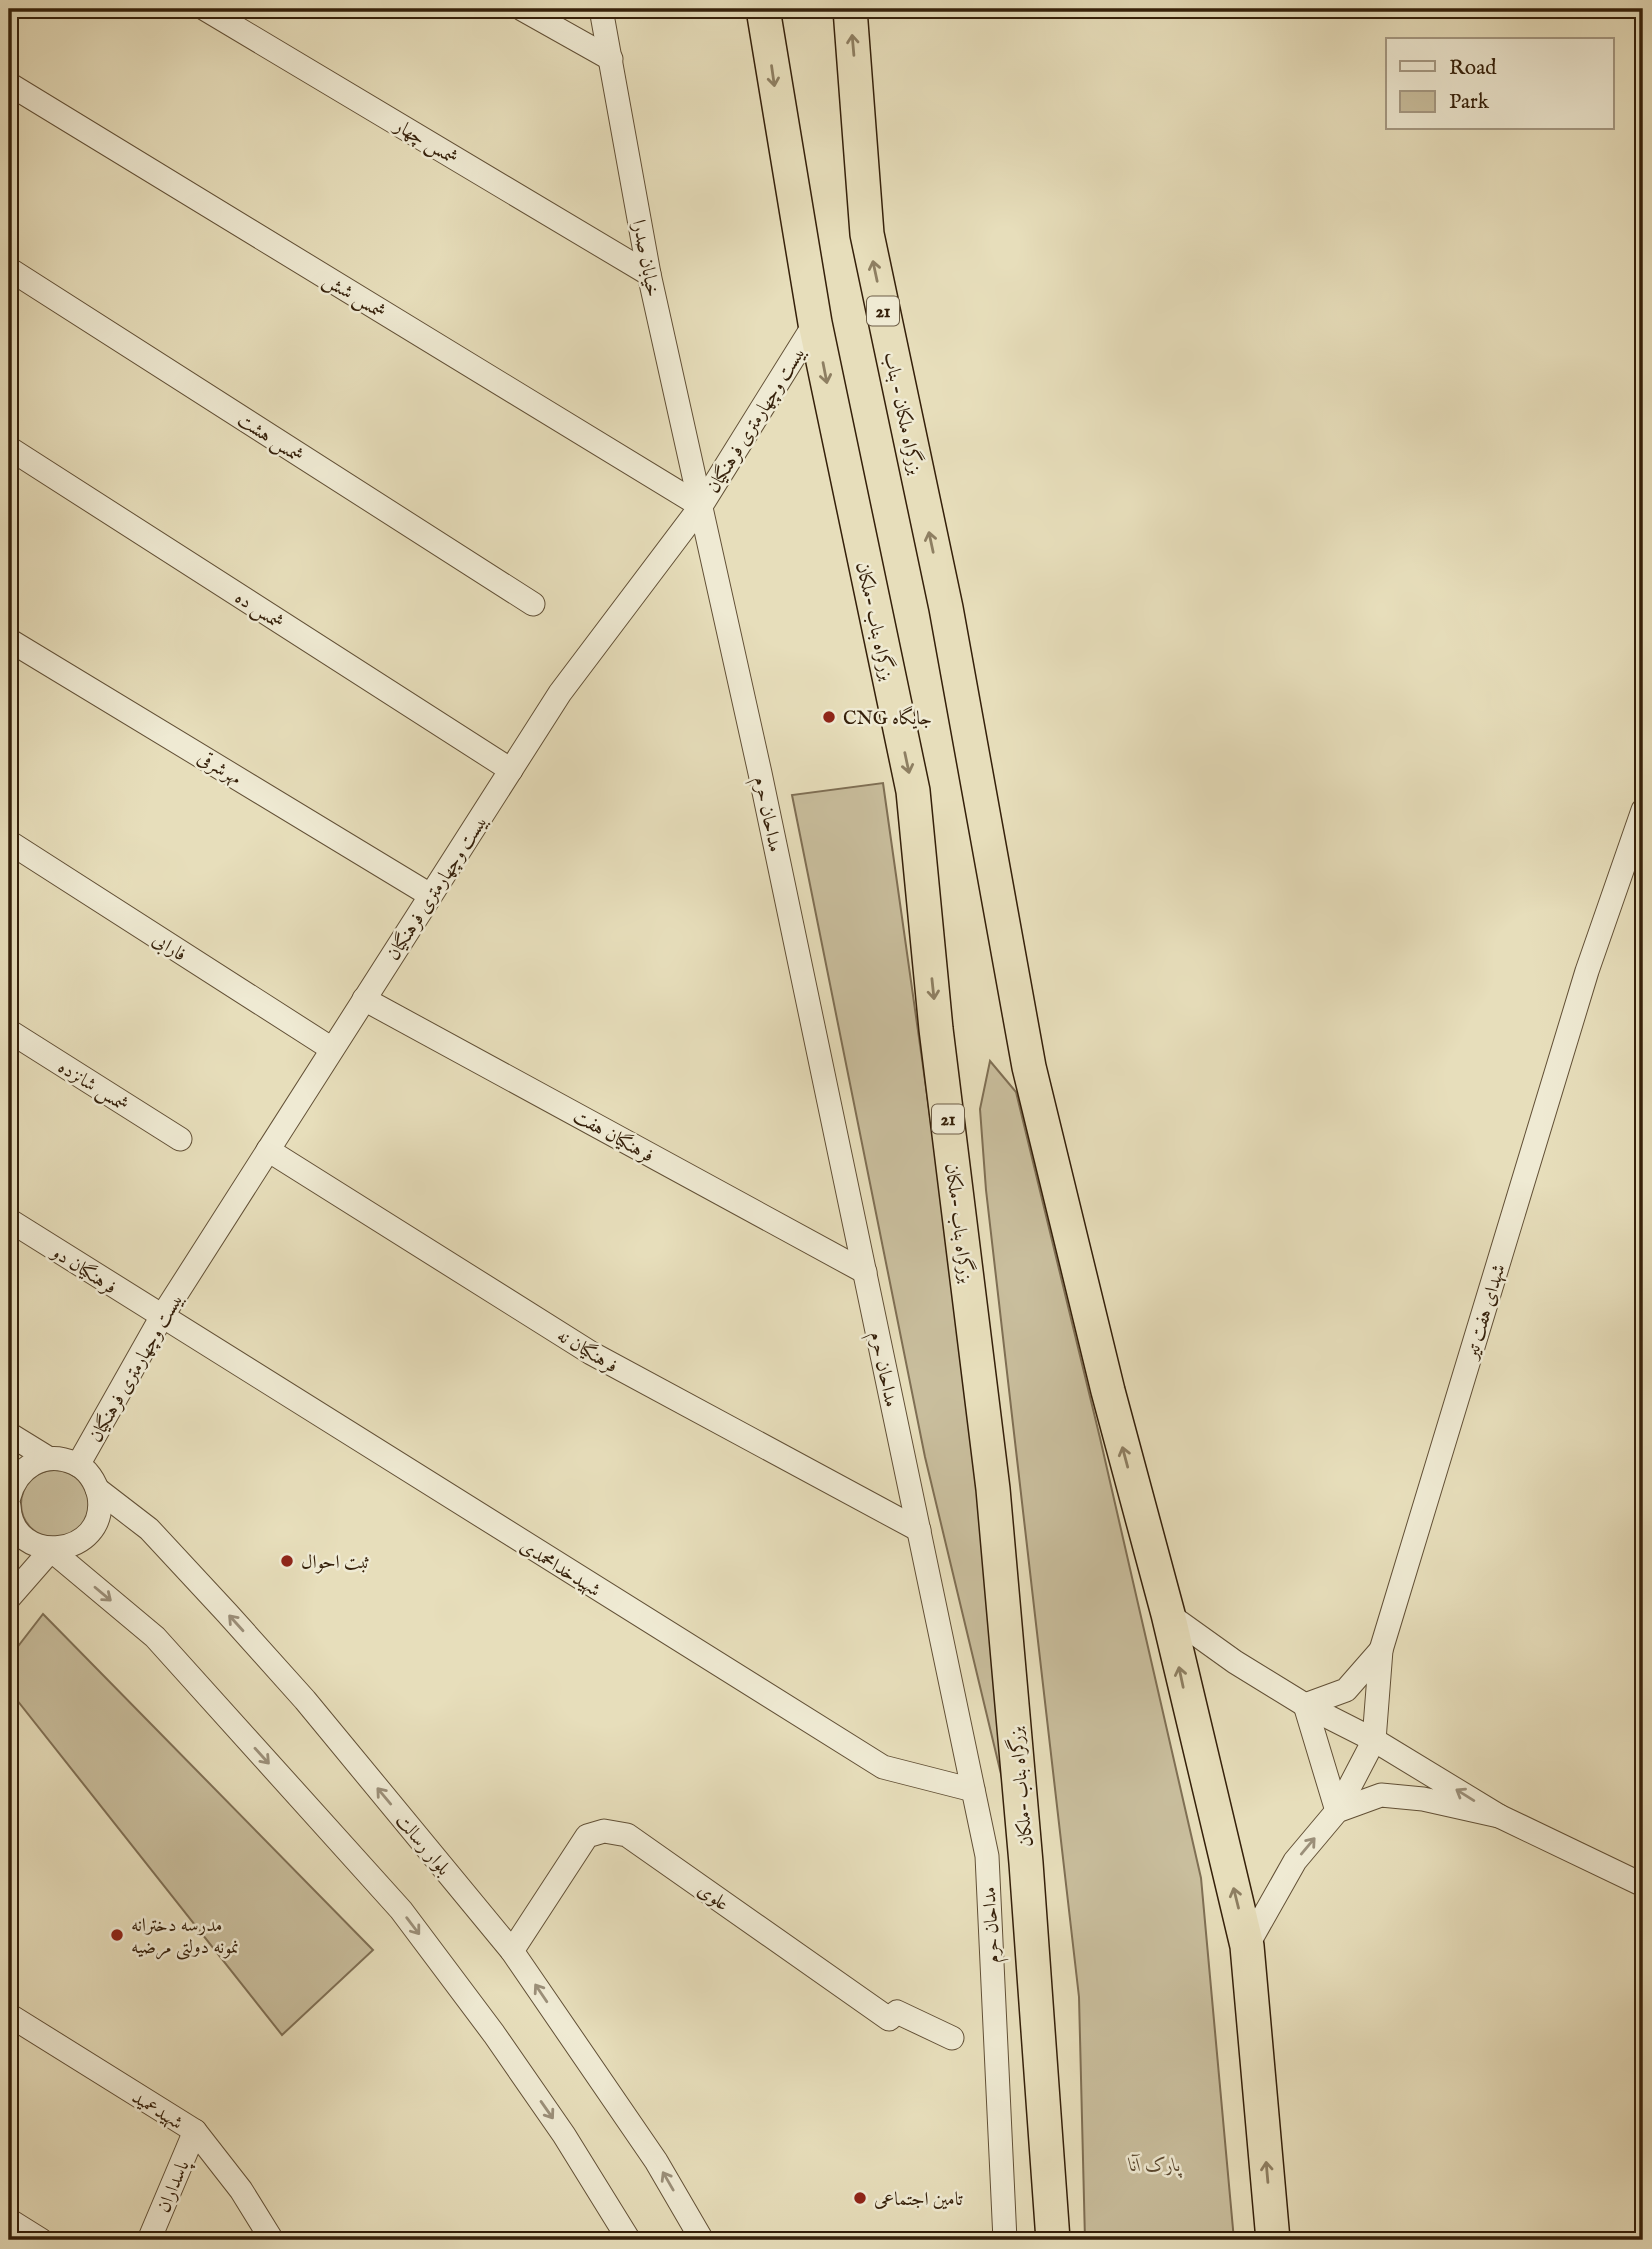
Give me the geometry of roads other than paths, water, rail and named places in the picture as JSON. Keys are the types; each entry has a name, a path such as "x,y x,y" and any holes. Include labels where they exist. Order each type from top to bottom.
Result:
{"highway":[{"name":"بزرگراه بناب -ملکان","path":"763,9 815,323 913,791 936,1029 993,1489 1026,1863 1053,2240"},
{"name":"بزرگراه ملکان - بناب","path":"850,9 867,234 946,608 1029,1067 1108,1391 1168,1614"},
{"name":"21","path":"1168,1614 1247,1946 1273,2240"}],"street":[{"name":"شمس چهار","path":"205,9 649,274"},
{"path":"522,9 611,59"},
{"name":"خیابان صدرا","path":"601,9 649,274 701,506"},
{"name":"شمس شش","path":"9,84 701,506"},
{"name":"شمس هشت","path":"9,269 533,604"},
{"name":"بیست وچهارمتری فرهنگیان","path":"78,1465 161,1318 560,693 701,506 815,323"},
{"name":"شمس ده","path":"9,448 511,771"},
{"name":"مداحان حرم","path":"701,506 987,1856 1006,2240"},
{"name":"مهرشرقی","path":"9,640 430,895"},
{"name":"شهدای هفت تیر","path":"1247,1946 1295,1861 1337,1811 1374,1740 1381,1650 1587,971 1643,810"},
{"name":"فارابی","path":"9,842 332,1049"},
{"name":"فرهنگیان هفت","path":"364,999 865,1272"},
{"name":"شمس شانزده","path":"9,1031 180,1139"},
{"name":"فرهنگیان نه","path":"268,1150 591,1353 919,1530"},
{"name":"فرهنگیان دو","path":"9,1220 161,1318"},
{"name":"شهیدخدامحمدی","path":"161,1318 883,1767 973,1790"},
{"path":"9,1434 48,1458"},
{"path":"9,1497 12,1484 21,1472 33,1463 48,1458 63,1459 78,1465"},
{"name":"بلوار رسالت","path":"78,1465 90,1475 97,1489 149,1529 244,1632 512,1951 656,2161 702,2240"},
{"path":"9,1598 51,1550 80,1542 91,1532 98,1518 97,1489"},
{"path":"9,1506 9,1514 15,1528 24,1539 51,1550 155,1637 401,1910 533,2090 629,2240"},
{"path":"1168,1614 1235,1662 1305,1704 1374,1740 1499,1816 1643,1885"},
{"path":"1305,1704 1346,1690 1381,1650"},
{"path":"1305,1704 1337,1811 1381,1795 1423,1799 1499,1816"},
{"name":"علوی","path":"512,1951 587,1836 604,1831 627,1835 890,2019 897,2012 952,2038"},
{"name":"شهیدعمید","path":"9,2015 195,2131 241,2190 272,2240"},
{"name":"پاسداران","path":"149,2240 195,2131"},
{"path":"9,2220 41,2240"}],"place":[{"name":"CNG جایگاه","path":"829,717"},
{"name":"ثبت احوال","path":"287,1561"},
{"name":"مدرسه دخترانه نمونه دولتی مرضیه","path":"117,1935"},
{"name":"تامین اجتماعی","path":"860,2198"}],"park label":[{"name":"پارک آنا","path":"1155,2164"}]}
